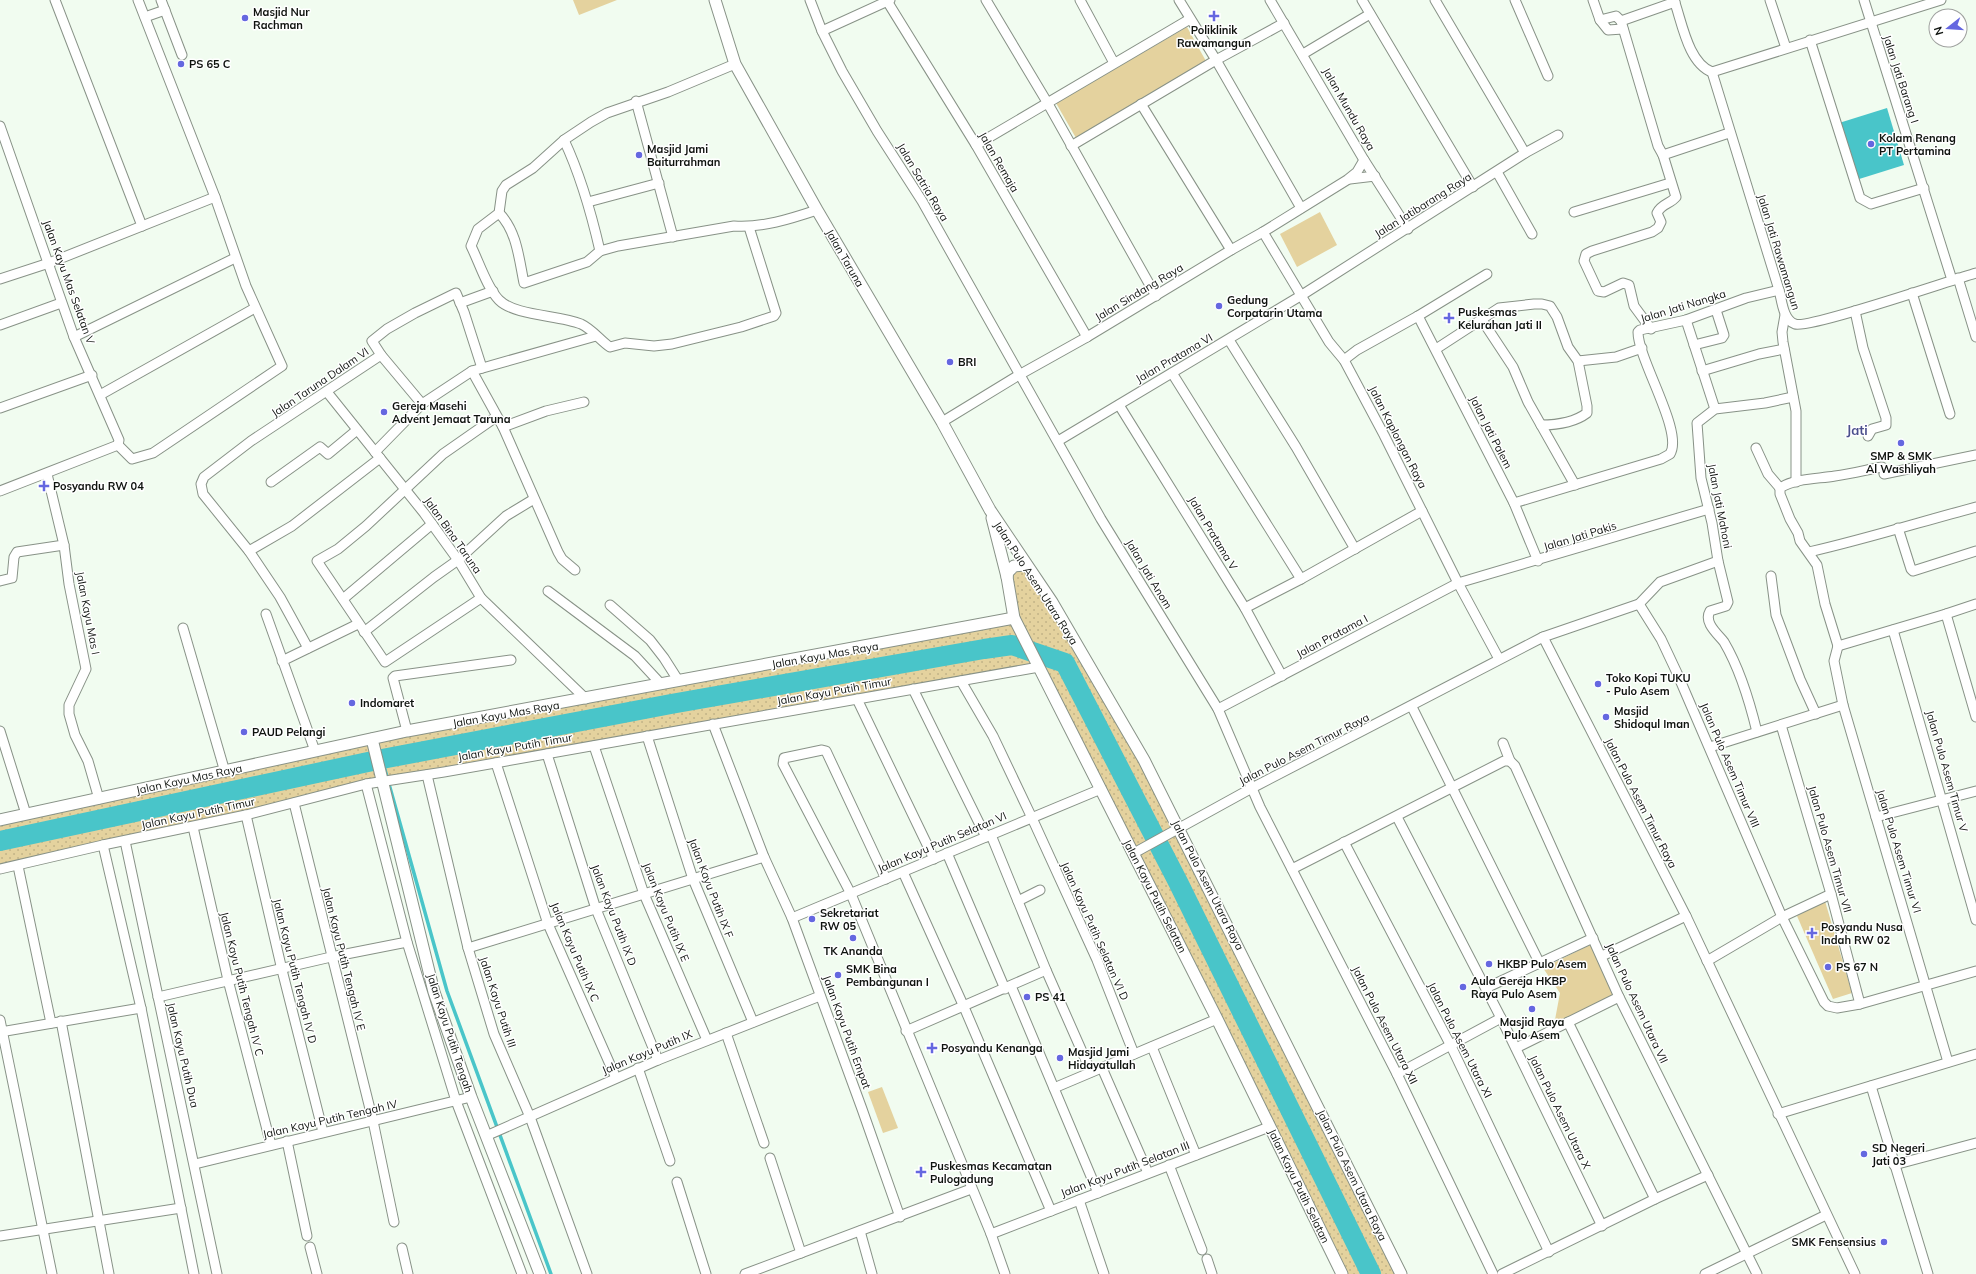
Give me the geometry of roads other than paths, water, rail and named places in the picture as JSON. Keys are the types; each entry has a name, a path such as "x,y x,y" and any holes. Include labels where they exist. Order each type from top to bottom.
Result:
{"street":[{"path":"55,0 142,226"},
{"path":"0,491 48,474 118,445 132,459 153,452 282,366 255,308 215,198 138,0"},
{"path":"162,0 182,55"},
{"name":"Jalan Taruna","path":"715,0 735,64 817,210 942,422 990,510"},
{"name":"Jalan Satria Raya","path":"810,0 822,31 842,71 877,131 922,201 1019,375"},
{"path":"986,0 1047,102 1156,296"},
{"path":"1080,0 1114,63"},
{"path":"1179,0 1216,60 1301,208"},
{"name":"Jalan Mundu Raya","path":"1270,0 1364,160 1408,229"},
{"path":"1362,0 1473,187"},
{"path":"1435,0 1524,153"},
{"path":"1515,0 1548,76"},
{"path":"1593,0 1600,20 1608,30 1675,1 1695,59 1704,69 1712,72 1941,0"},
{"path":"1770,0 1786,48"},
{"name":"Jalan Jati Barang I","path":"1864,0 1924,188 1976,337"},
{"path":"822,31 888,1"},
{"name":"Jalan Remaja","path":"888,1 976,145 1087,337"},
{"path":"145,17 165,10"},
{"path":"1303,54 1370,14"},
{"path":"1600,20 1616,16 1622,25 1658,146 1663,154 1670,183 1676,197 1659,208 1657,213 1661,222 1658,228 1652,232 1592,251 1586,254 1584,261 1598,291 1604,292 1623,283 1629,285 1634,306 1651,328"},
{"path":"976,145 1190,19"},
{"path":"1072,146 1216,60 1284,23"},
{"path":"1810,40 1860,198 1871,204 1924,188"},
{"path":"735,64 668,92 607,113 564,140 533,168 506,184 502,191 499,213 478,229 471,246 493,291 500,301 512,309 569,320 583,325 610,347 625,343 654,346 672,344 741,327 774,316 776,313 749,228"},
{"name":"Jalan Jati Rawamangun","path":"1712,72 1779,290 1785,315 1792,322 1798,325 1855,311 1976,273"},
{"path":"636,102 673,237"},
{"path":"1141,104 1230,250"},
{"name":"Jalan Kayu Mas Selatan V","path":"0,126 61,303 74,337 92,375 119,440 118,445"},
{"path":"1663,154 1730,133"},
{"name":"Jalan Jatibarang Raya","path":"1302,295 1408,229 1524,153 1558,135"},
{"path":"564,140 578,170 588,202 600,251"},
{"name":"Jalan Sindang Raya","path":"942,422 1019,375 1156,296 1230,250 1264,232 1347,180 1357,172 1364,160"},
{"path":"1497,172 1532,234"},
{"name":"Jalan Sindang Raya","path":"1347,180 1375,176"},
{"path":"588,202 659,183"},
{"path":"1574,212 1670,183"},
{"path":"0,279 48,263 215,198"},
{"path":"499,213 505,219 512,233 524,283 587,262 600,251 734,226 749,228 774,223 817,210"},
{"name":"Jalan Kaplongan Raya","path":"1264,232 1329,342 1344,360 1458,583 1499,659"},
{"path":"74,337 236,258"},
{"path":"1344,360 1357,350 1418,316 1487,274"},
{"name":"Jalan Jati Nangka","path":"1575,485 1666,457 1672,451 1674,445 1669,422 1642,348 1638,332 1640,330 1686,320 1746,298 1779,290"},
{"path":"482,368 460,303 493,291"},
{"name":"Jalan Taruna Dalam VI","path":"249,551 203,494 201,484 204,477 227,459 381,355 372,341 387,329 456,293 460,303"},
{"path":"1912,293 1950,414"},
{"name":"Jalan Pratama VI","path":"1058,441 1302,295"},
{"path":"0,325 61,303"},
{"path":"1436,349 1499,308 1538,304 1550,306 1557,317 1568,346 1578,361 1588,406 1587,412 1582,416 1556,425 1541,426"},
{"path":"100,395 255,308"},
{"path":"1694,345 1722,338 1724,336 1716,310"},
{"path":"1855,311 1863,348 1886,418 1886,424 1872,429 1868,436"},
{"path":"1785,315 1782,332 1796,411 1796,482"},
{"name":"Jalan Jati Palem","path":"1418,316 1514,503 1538,561"},
{"path":"1482,320 1513,367 1528,402 1575,485 1514,503"},
{"path":"1686,320 1715,409 1765,403 1793,397"},
{"path":"308,648 280,597 249,551 292,526 377,455 422,404 472,371 596,336"},
{"path":"1229,340 1296,446 1355,549"},
{"path":"1578,361 1616,357 1642,348"},
{"path":"1702,371 1759,354 1784,349"},
{"path":"381,355 422,404"},
{"path":"472,371 502,427 558,552 562,559 575,570"},
{"path":"1172,373 1301,579"},
{"path":"0,408 92,375"},
{"name":"Jalan Jati Anom","path":"1019,375 1058,441 1100,519 1218,709 1252,788"},
{"name":"Jalan Bina Taruna","path":"327,392 432,524 458,560 481,598 586,699"},
{"path":"502,427 546,411 584,402"},
{"name":"Jalan Pratama V","path":"1119,405 1245,608 1282,676"},
{"name":"Jalan Jati Mahoni","path":"1543,637 1640,604 1660,582 1718,561 1715,536 1701,478 1697,423 1715,409"},
{"path":"481,598 387,662 384,662 358,624 344,599 317,561 338,549 366,526 443,454 496,417"},
{"path":"271,482 320,447 328,454 356,430"},
{"path":"1756,448 1768,474 1780,488 1780,494 1804,548 1809,552 1817,565 1825,604 1838,646 1976,604"},
{"path":"1780,488 1796,482 1976,455"},
{"name":"Jalan Kayu Mas I","path":"48,474 64,545 69,584 86,669 69,704 69,714 75,735 88,762 99,799"},
{"path":"364,632 458,560 506,516 534,499"},
{"path":"1809,552 1867,538 1976,507"},
{"name":"Jalan Jati Pakis","path":"1458,583 1538,561 1709,509"},
{"name":"Jalan Pulo Asem Utara Raya","path":"990,510 1052,602 1144,760 1401,1274"},
{"name":"Jalan Kayu Putih Selatan","path":"990,510 1007,577 1014,618 1134,853 1342,1274"},
{"path":"1245,608 1301,579 1422,511"},
{"path":"344,599 432,524"},
{"path":"1898,528 1911,569 1913,571 1976,551"},
{"path":"0,582 12,578 14,557 17,552 64,545"},
{"path":"1718,561 1728,603 1726,606 1710,611 1708,618 1715,634 1723,641 1734,663 1747,697 1757,732"},
{"path":"1007,577 1008,572 1014,566 1026,565"},
{"path":"1771,576 1776,615 1800,679 1816,714"},
{"name":"Jalan Pratama I","path":"1218,709 1458,583"},
{"path":"548,590 635,656 660,683"},
{"name":"Jalan Pulo Asem Timur VIII","path":"1640,604 1661,639 1710,747 1782,917 1824,1002 1828,1006 1837,1008 1860,1004 1976,971"},
{"path":"610,605 650,640 678,680"},
{"path":"266,614 315,751"},
{"path":"1946,614 1976,717"},
{"name":"Jalan Kayu Mas Raya","path":"0,820 225,772 315,751 373,743 407,732 586,699 660,683 749,669 1014,618"},
{"path":"282,660 358,624"},
{"path":"183,628 225,772"},
{"name":"Jalan Pulo Asem Timur V","path":"1893,630 1943,800 1976,920"},
{"name":"Jalan Pulo Asem Timur Raya","path":"1134,853 1252,788 1412,707 1499,659 1543,637 1686,916 1778,1114 1855,1274"},
{"name":"Jalan Pulo Asem Timur VI","path":"1838,646 1834,661 1843,705 1948,1062"},
{"path":"407,732 393,678 395,676 511,660"},
{"name":"Jalan Kayu Putih Timur","path":"0,870 103,845 246,815 384,778 408,778 427,775 961,681 1038,665"},
{"name":"Jalan Kayu Putih Selatan VI D","path":"961,681 993,736 1032,818 1097,960 1134,1054"},
{"path":"913,689 988,836 1018,901 1046,970 1091,1072"},
{"path":"857,699 934,859"},
{"path":"1710,747 1843,705"},
{"path":"1412,707 1539,962"},
{"name":"Jalan Kayu Putih Empat","path":"713,724 764,857 792,918 900,1217"},
{"name":"Jalan Pulo Asem Timur VII","path":"1782,725 1831,894 1860,1004"},
{"path":"0,731 26,814"},
{"name":"Jalan Kayu Putih IX F","path":"647,736 693,879 753,1022"},
{"name":"Jalan Kayu Putih Tengah","path":"373,743 384,778 434,992 471,1097 491,1134 540,1274"},
{"name":"Jalan Pulo Asem Utara VII","path":"1504,743 1510,761 1515,766 1602,956 1619,997 1748,1253 1757,1274"},
{"name":"Jalan Kayu Putih IX E","path":"594,746 644,894 707,1040"},
{"path":"886,879 826,751 822,750 783,760 783,764 851,894 971,1189 991,1234 1005,1274"},
{"name":"Jalan Kayu Putih IX D","path":"547,754 596,909 658,1060"},
{"path":"1292,869 1397,817 1504,761 1510,761"},
{"name":"Jalan Kayu Putih IX C","path":"496,763 548,924 616,1078"},
{"name":"Jalan Kayu Putih III","path":"427,775 468,948 494,1034 530,1117 587,1274"},
{"name":"Jalan Kayu Putih Tengah","path":"366,784 407,942 456,1101 522,1274"},
{"name":"Jalan Pulo Asem Utara XII","path":"1252,788 1397,1074 1493,1274"},
{"name":"Jalan Kayu Putih Selatan VI","path":"792,918 1101,789"},
{"path":"1876,817 1976,791"},
{"name":"Jalan Kayu Putih Tengah IV E","path":"294,803 373,1121 394,1222"},
{"name":"Jalan Kayu Putih Tengah IV D","path":"246,815 282,970 323,1132"},
{"name":"Jalan Pulo Asem Utara X","path":"1397,817 1486,988 1602,1226"},
{"name":"Jalan Kayu Putih Tengah IV C","path":"193,827 228,980 271,1145"},
{"name":"Jalan Kayu Putih Dua","path":"125,841 195,1164 217,1274"},
{"name":"Jalan Pulo Asem Utara XI","path":"1344,842 1451,1046 1549,1252"},
{"path":"103,845 141,1008 194,1274"},
{"path":"947,853 1054,1088 1098,1193"},
{"path":"468,948 764,857"},
{"path":"18,866 51,1023"},
{"path":"903,872 964,1007 1051,1211"},
{"path":"1018,901 1040,890"},
{"path":"1707,961 1782,917 1831,894"},
{"path":"1602,956 1686,916"},
{"path":"1486,988 1593,938"},
{"path":"158,997 228,980 282,970 332,957 407,942"},
{"path":"906,1031 1008,988 1046,970"},
{"name":"Jalan Kayu Putih IX","path":"491,1134 638,1068 820,996"},
{"path":"1516,1048 1619,997"},
{"path":"1,1032 141,1008"},
{"path":"1397,1074 1501,1018"},
{"path":"1054,1088 1217,1019"},
{"path":"0,1020 1,1032 52,1274"},
{"path":"61,1021 109,1274"},
{"path":"1568,1022 1655,1199"},
{"path":"726,1033 764,1143"},
{"path":"1152,1047 1196,1154"},
{"path":"1778,1114 1976,1054"},
{"path":"638,1068 670,1161"},
{"path":"1102,1068 1148,1173"},
{"path":"1871,1086 1928,1274"},
{"name":"Jalan Kayu Putih Tengah IV","path":"195,1164 471,1097"},
{"name":"Jalan Kayu Putih Selatan III","path":"991,1234 1269,1127"},
{"path":"287,1141 308,1236"},
{"path":"1894,1165 1976,1143"},
{"path":"770,1158 800,1252"},
{"path":"1169,1165 1202,1250"},
{"path":"1502,1274 1655,1199 1708,1175"},
{"path":"677,1182 706,1274"},
{"path":"745,1274 800,1252 900,1217 971,1189"},
{"path":"1079,1200 1104,1274"},
{"path":"0,1236 181,1208"},
{"path":"1705,1274 1826,1215"},
{"path":"860,1231 872,1274"},
{"path":"310,1247 317,1274"},
{"path":"402,1248 408,1274"},
{"path":"1207,1259 1212,1274"},
{"path":"771,1264 774,1274"}],"water":[{"name":"Kolam Renang PT Pertamina","path":"1887,108 1904,165 1856,180 1839,123"}],"waterway":[{"path":"0,841 382,759 671,704 1012,645 1065,663 1178,882 1371,1274"},
{"path":"382,759 447,991 551,1274"}],"place":[{"name":"Poliklinik Rawamangun","path":"1214,16"},
{"name":"Masjid Nur Rachman","path":"245,18"},
{"name":"PS 65 C","path":"181,64"},
{"name":"Kolam Renang PT Pertamina","path":"1871,144"},
{"name":"Masjid Jami Baiturrahman","path":"639,155"},
{"name":"Gedung Corpatarin Utama","path":"1219,306"},
{"name":"Puskesmas Kelurahan Jati II","path":"1449,318"},
{"name":"BRI","path":"950,362"},
{"name":"Gereja Masehi Advent Jemaat Taruna","path":"384,412"},
{"name":"SMP & SMK Al Washliyah","path":"1901,443"},
{"name":"Posyandu RW 04","path":"44,486"},
{"name":"Toko Kopi TUKU - Pulo Asem","path":"1598,684"},
{"name":"Indomaret","path":"352,703"},
{"name":"Masjid Shidoqul Iman","path":"1606,717"},
{"name":"PAUD Pelangi","path":"244,732"},
{"name":"Sekretariat RW 05","path":"812,919"},
{"name":"Posyandu Nusa Indah RW 02","path":"1812,933"},
{"name":"TK Ananda","path":"853,938"},
{"name":"HKBP Pulo Asem","path":"1489,964"},
{"name":"PS 67 N","path":"1828,967"},
{"name":"SMK Bina Pembangunan I","path":"838,975"},
{"name":"Aula Gereja HKBP Raya Pulo Asem","path":"1463,987"},
{"name":"PS 41","path":"1027,997"},
{"name":"Masjid Raya Pulo Asem","path":"1532,1009"},
{"name":"Posyandu Kenanga","path":"932,1048"},
{"name":"Masjid Jami Hidayatullah","path":"1060,1058"},
{"name":"SD Negeri Jati 03","path":"1864,1154"},
{"name":"Puskesmas Kecamatan Pulogadung","path":"921,1172"},
{"name":"SMK Fensensius","path":"1884,1242"}],"district":[{"name":"Jati","path":"1857,430"}]}
